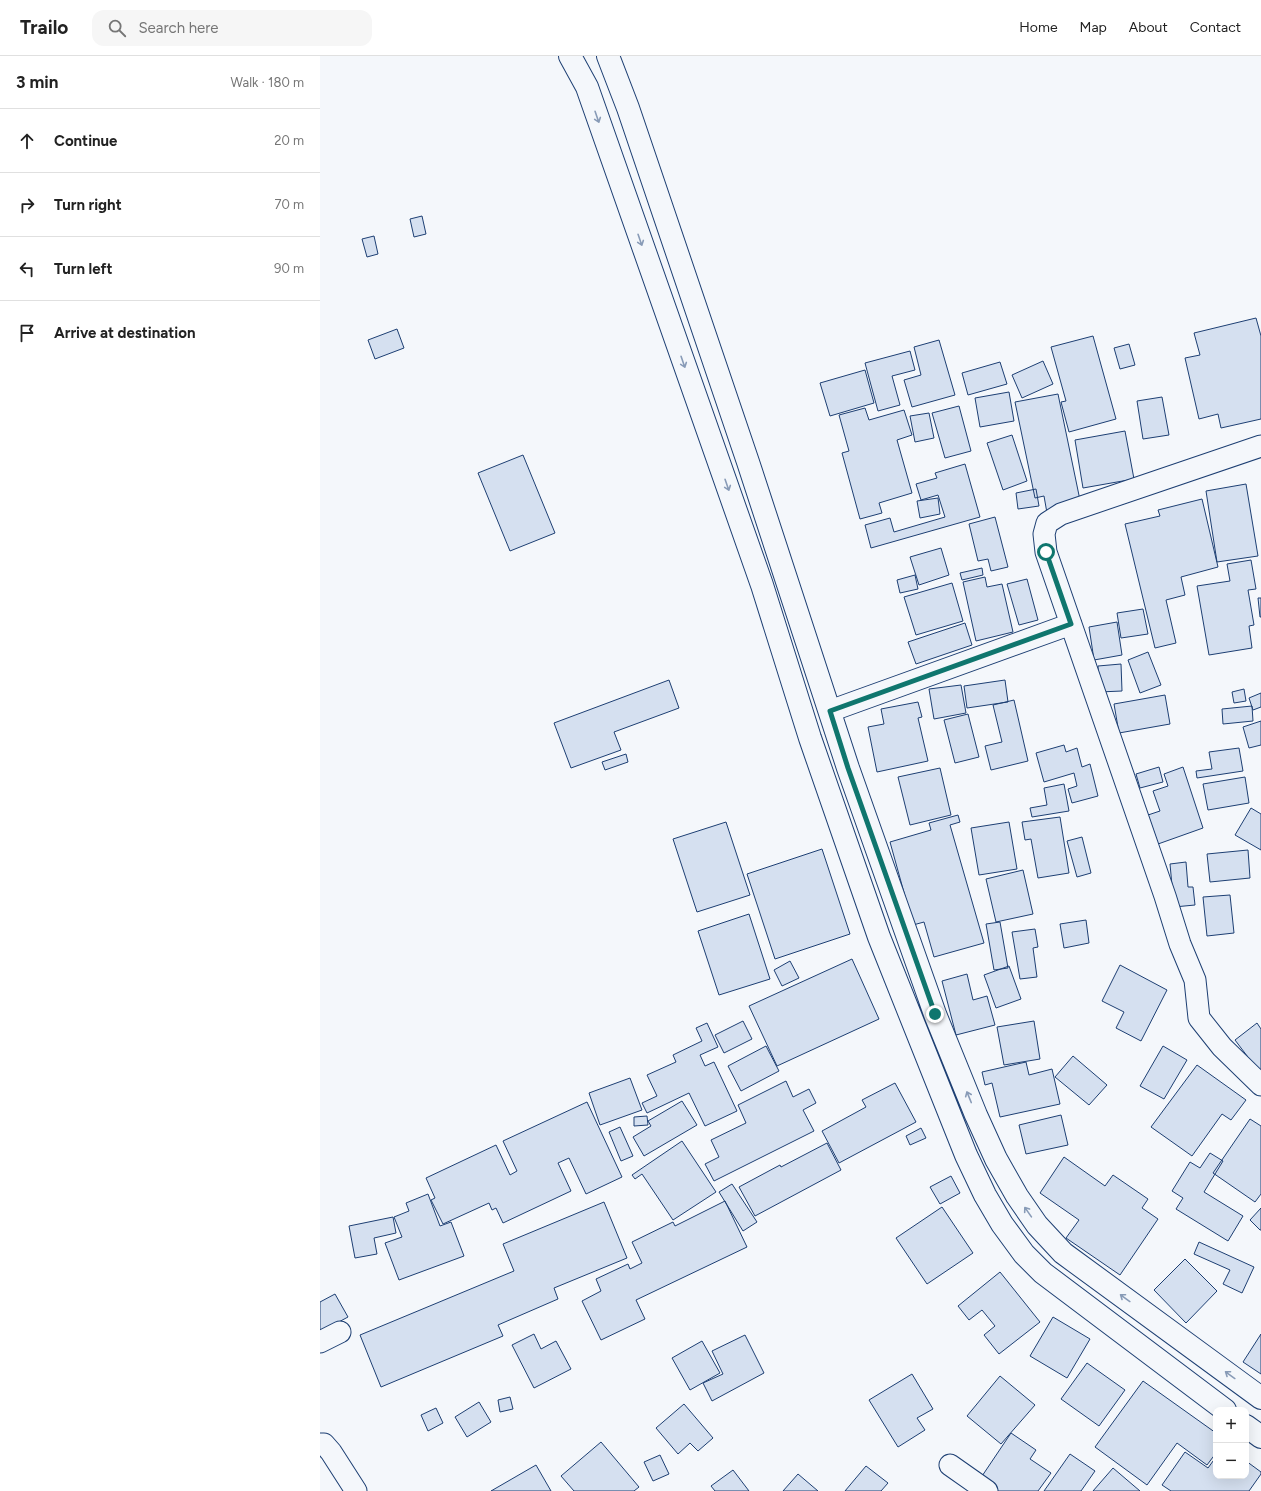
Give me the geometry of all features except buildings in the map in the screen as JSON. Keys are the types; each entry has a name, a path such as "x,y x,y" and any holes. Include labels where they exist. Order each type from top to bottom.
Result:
{"main road":[{"path":"570,56 587,87 762,585 810,738 879,937 966,1156 985,1195 1002,1224 1024,1254 1043,1273 1221,1407"},
{"path":"587,87 612,64 742,446 836,732 935,1014 976,1115 996,1159 1017,1196 1037,1225 1063,1253 1261,1398"},
{"path":"796,693 809,688 822,688"},
{"path":"810,738 824,737 836,732"},
{"path":"1249,1428 1261,1437"}],"street":[{"path":"1261,446 1061,514 1047,523 1044,534 1046,552 1165,896 1180,944 1195,980 1199,1018 1222,1047 1261,1085"},
{"path":"830,711 1071,624"},
{"path":"320,1342 340,1332"},
{"path":"320,1444 324,1444 356,1491"},
{"path":"950,1465 987,1491"}],"route":[{"path":"935,1014 848,768 830,711 1071,624 1046,552"}]}
